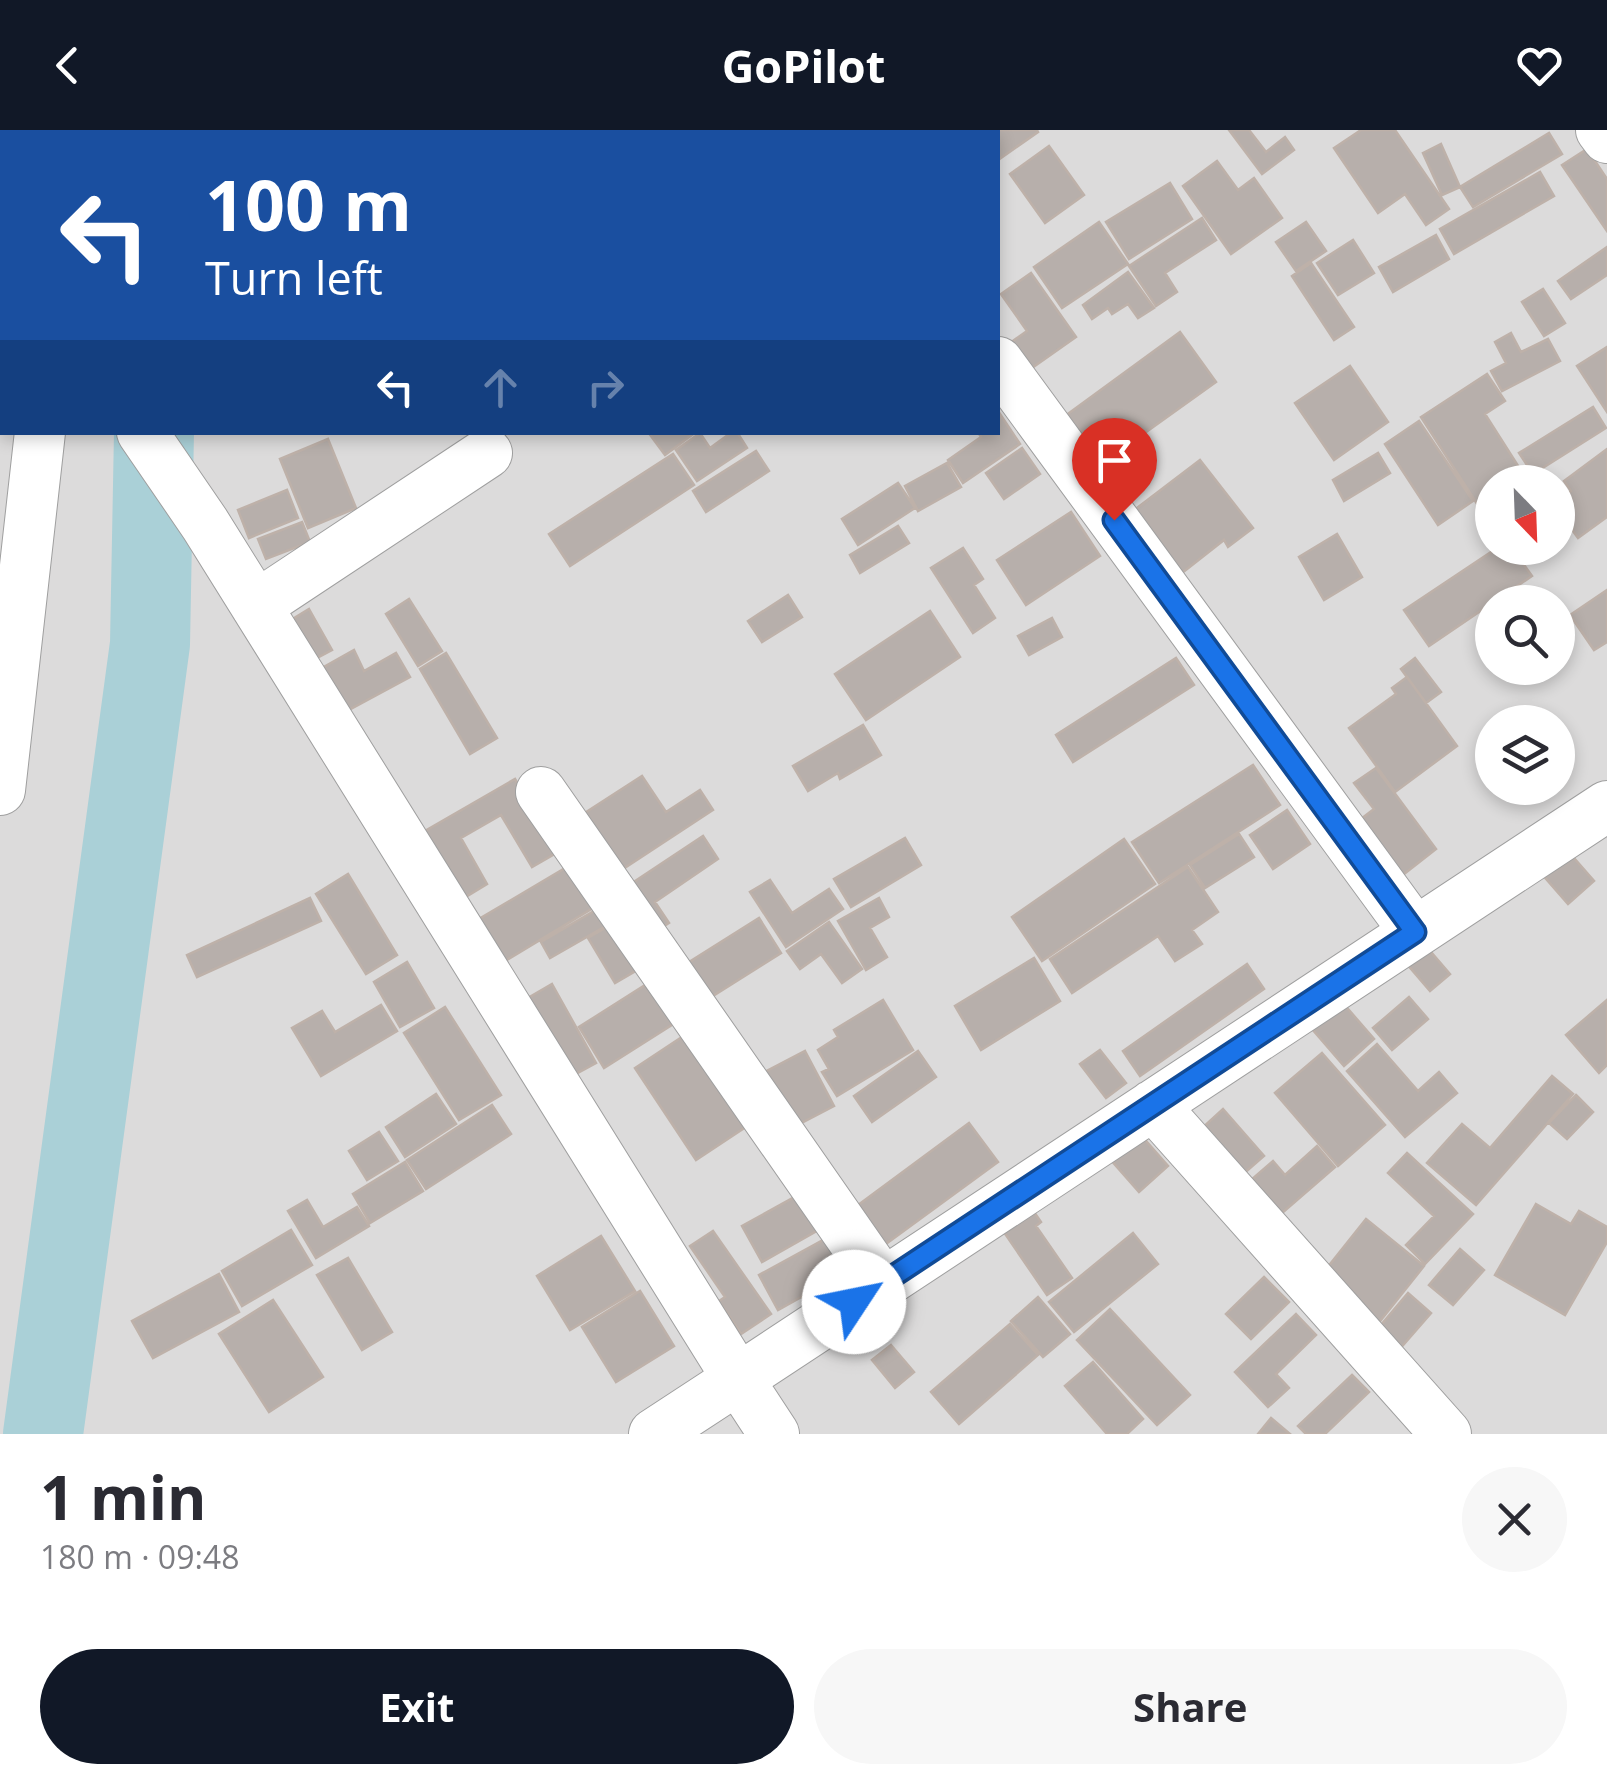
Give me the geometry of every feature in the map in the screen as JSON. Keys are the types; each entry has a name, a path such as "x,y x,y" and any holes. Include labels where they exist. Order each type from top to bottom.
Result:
{"street":[{"path":"1601,130 1607,138"},
{"path":"1000,365 1415,932"},
{"path":"0,790 40,435"},
{"path":"144,435 205,524 774,1434"},
{"path":"256,606 487,454"},
{"path":"541,792 883,1283"},
{"path":"654,1434 1607,806"},
{"path":"1153,1105 1446,1434"}],"shaded area":[{"path":"1000,130 1607,130 1607,1434 0,1434 0,435 1000,435"}],"building":[{"path":"1000,130 1038,132 1000,159"},
{"path":"1229,130 1249,130 1266,152 1285,137 1294,150 1262,174"},
{"path":"1361,130 1395,130 1449,209 1426,225 1405,194 1378,213 1334,148"},
{"path":"1549,133 1562,154 1473,207 1460,187"},
{"path":"1441,144 1460,187 1442,195 1423,153"},
{"path":"1049,146 1084,195 1045,223 1010,174"},
{"path":"1587,149 1607,179 1607,231 1562,165"},
{"path":"1217,161 1238,190 1254,178 1282,218 1231,254 1183,186"},
{"path":"1540,172 1554,196 1454,254 1440,229"},
{"path":"1170,183 1192,219 1129,259 1106,222"},
{"path":"1202,218 1216,240 1165,273 1177,292 1156,306 1129,266"},
{"path":"1099,222 1128,264 1062,308 1034,267"},
{"path":"1306,222 1326,251 1296,271 1276,242"},
{"path":"1436,235 1449,259 1393,292 1379,267"},
{"path":"1353,240 1374,273 1338,295 1317,263"},
{"path":"1607,247 1607,275 1571,299 1558,281"},
{"path":"1311,263 1354,327 1334,340 1292,276"},
{"path":"1128,272 1154,308 1138,318 1128,304 1112,314 1108,308 1092,319 1083,305"},
{"path":"1031,273 1076,337 1022,375 1003,348 1027,331 1001,294"},
{"path":"1543,289 1565,323 1544,336 1522,302"},
{"path":"1180,332 1216,382 1100,465 1065,416"},
{"path":"1511,333 1521,352 1548,339 1560,361 1502,391 1491,371 1506,363 1495,342"},
{"path":"1607,347 1607,412 1577,366"},
{"path":"1350,366 1388,422 1334,460 1295,403"},
{"path":"1487,374 1505,401 1485,414 1517,465 1475,465 1475,501 1421,417"},
{"path":"1593,407 1606,428 1547,465 1527,465 1519,453"},
{"path":"1000,414 1020,444 963,483 948,460 981,437 1000,435"},
{"path":"1419,421 1473,501 1438,525 1385,444"},
{"path":"650,435 692,435 665,455"},
{"path":"697,435 710,448 728,435 739,435 747,448 697,481 676,450"},
{"path":"328,439 356,508 308,528 280,459"},
{"path":"1022,448 1040,474 1004,499 986,473"},
{"path":"1607,449 1607,517 1578,538 1575,534 1575,473"},
{"path":"756,451 769,471 706,512 693,491"},
{"path":"1378,453 1390,473 1344,501 1333,480"},
{"path":"673,454 694,485 570,566 549,534"},
{"path":"1200,460 1253,528 1228,547 1224,540 1182,573 1133,511"},
{"path":"947,463 961,487 918,511 905,486"},
{"path":"898,483 915,508 858,545 842,519"},
{"path":"287,490 298,518 249,538 238,510"},
{"path":"1071,512 1100,556 1026,605 997,560"},
{"path":"302,522 310,542 266,559 258,539"},
{"path":"898,526 909,543 860,573 850,555"},
{"path":"1337,534 1362,577 1324,600 1299,557"},
{"path":"963,548 983,579 974,585 995,618 973,633 931,568"},
{"path":"1475,563 1524,565 1532,576 1519,585 1475,585 1475,615 1429,646 1404,610"},
{"path":"1607,590 1607,642 1594,650 1575,622 1575,612"},
{"path":"788,595 802,617 762,642 748,621"},
{"path":"409,599 442,651 418,666 386,614"},
{"path":"309,609 332,650 313,660 291,620"},
{"path":"930,611 960,657 866,720 835,674"},
{"path":"1052,618 1062,637 1029,655 1018,636"},
{"path":"354,650 364,671 396,653 410,677 345,712 322,668"},
{"path":"446,653 497,738 470,754 420,669"},
{"path":"1176,658 1194,685 1073,762 1056,735"},
{"path":"1415,658 1441,692 1426,703 1401,669"},
{"path":"1407,677 1457,746 1395,792 1349,728 1396,694 1392,688"},
{"path":"863,725 881,755 840,779 838,773 808,791 793,766"},
{"path":"1253,765 1280,805 1159,883 1132,842"},
{"path":"1376,768 1436,849 1399,878 1357,822 1374,809 1354,783"},
{"path":"642,776 666,812 700,790 713,810 620,871 583,814"},
{"path":"515,779 558,852 532,867 501,815 461,838 487,884 464,898 425,831"},
{"path":"1287,810 1310,844 1273,869 1250,835"},
{"path":"1239,834 1254,857 1205,888 1190,865"},
{"path":"703,836 718,859 655,902 669,923 644,939 614,895"},
{"path":"905,838 921,865 851,907 834,879"},
{"path":"1124,839 1155,884 1042,961 1012,917"},
{"path":"1567,850 1594,881 1568,904 1541,873"},
{"path":"572,864 598,905 505,961 479,919"},
{"path":"1188,867 1218,912 1192,930 1202,944 1175,961 1158,936 1072,993 1050,959"},
{"path":"348,874 397,955 366,974 316,894"},
{"path":"770,880 792,913 829,889 843,909 786,947 750,892"},
{"path":"310,898 321,921 197,977 187,955"},
{"path":"879,898 889,917 870,928 887,957 866,970 838,921"},
{"path":"601,907 611,923 550,958 541,942"},
{"path":"759,918 781,953 697,1006 675,971"},
{"path":"829,922 862,969 842,983 821,954 800,969 787,951"},
{"path":"612,924 639,969 615,983 588,938"},
{"path":"1419,938 1450,974 1430,991 1399,955"},
{"path":"1034,958 1060,1001 981,1050 955,1006"},
{"path":"407,962 434,1008 400,1027 374,982"},
{"path":"1247,964 1264,989 1140,1076 1123,1051"},
{"path":"653,980 678,1021 604,1068 579,1027"},
{"path":"552,984 596,1063 572,1076 528,998"},
{"path":"1336,995 1374,1039 1344,1066 1305,1021"},
{"path":"1409,997 1428,1019 1392,1050 1373,1028"},
{"path":"883,1000 913,1050 837,1096 822,1072 829,1069 818,1050 838,1037 834,1030"},
{"path":"1607,1000 1607,1065 1599,1073 1566,1035"},
{"path":"381,1005 397,1031 321,1076 292,1028 322,1011 335,1032"},
{"path":"445,1007 501,1095 459,1120 404,1033"},
{"path":"691,1031 752,1123 696,1160 635,1068"},
{"path":"1377,1044 1418,1091 1439,1072 1457,1093 1405,1137 1347,1071"},
{"path":"1100,1050 1126,1083 1106,1098 1080,1064"},
{"path":"805,1051 834,1106 784,1132 755,1077"},
{"path":"918,1051 936,1077 872,1122 854,1096"},
{"path":"1322,1053 1385,1125 1338,1166 1275,1093"},
{"path":"1552,1076 1573,1094 1476,1205 1427,1163 1462,1124 1490,1148"},
{"path":"436,1094 456,1124 405,1157 386,1127"},
{"path":"1576,1095 1593,1112 1567,1139 1549,1123"},
{"path":"492,1105 511,1134 426,1189 407,1160"},
{"path":"1223,1109 1264,1156 1241,1176 1201,1129"},
{"path":"969,1123 998,1162 879,1249 850,1211"},
{"path":"1132,1125 1168,1166 1139,1192 1103,1151"},
{"path":"379,1132 398,1161 367,1180 349,1151"},
{"path":"1317,1146 1335,1167 1274,1220 1244,1186 1273,1161 1285,1175"},
{"path":"1407,1153 1473,1214 1425,1264 1406,1245 1434,1216 1388,1173"},
{"path":"405,1162 423,1191 370,1223 353,1194"},
{"path":"809,1189 829,1224 762,1262 742,1226"},
{"path":"1025,1199 1041,1222 1036,1226 1072,1278 1047,1295 995,1219"},
{"path":"307,1200 323,1227 357,1207 369,1226 316,1258 288,1211"},
{"path":"1536,1204 1571,1224 1579,1211 1607,1227 1607,1242 1565,1315 1495,1275"},
{"path":"1366,1219 1424,1266 1377,1325 1319,1278"},
{"path":"291,1230 312,1265 242,1306 222,1271"},
{"path":"713,1231 771,1314 741,1334 719,1301 725,1297 690,1246"},
{"path":"836,1233 855,1267 778,1310 759,1275"},
{"path":"1133,1233 1158,1264 1074,1332 1049,1302"},
{"path":"601,1236 635,1291 570,1330 537,1276"},
{"path":"1460,1249 1484,1270 1453,1305 1429,1285"},
{"path":"348,1258 392,1332 362,1350 317,1275"},
{"path":"219,1274 239,1312 153,1358 132,1321"},
{"path":"1264,1277 1289,1302 1251,1339 1226,1314"},
{"path":"640,1291 674,1346 616,1382 582,1327"},
{"path":"1408,1293 1431,1313 1398,1351 1376,1331"},
{"path":"1038,1297 1070,1334 1043,1357 1011,1321"},
{"path":"273,1300 323,1377 269,1412 219,1334"},
{"path":"1110,1309 1190,1395 1157,1425 1077,1340"},
{"path":"1296,1314 1316,1335 1276,1374 1289,1388 1268,1407 1235,1372"},
{"path":"1010,1324 1038,1355 959,1424 931,1392"},
{"path":"891,1345 914,1372 895,1388 872,1360"},
{"path":"1093,1362 1143,1419 1127,1434 1107,1434 1065,1386"},
{"path":"1352,1375 1369,1392 1325,1434 1306,1434 1298,1426"},
{"path":"1271,1418 1290,1434 1258,1434"}],"waterway":[{"path":"43,1434 150,644 154,435"}],"route":[{"path":"854,1302 1415,932 1114,520"}]}
